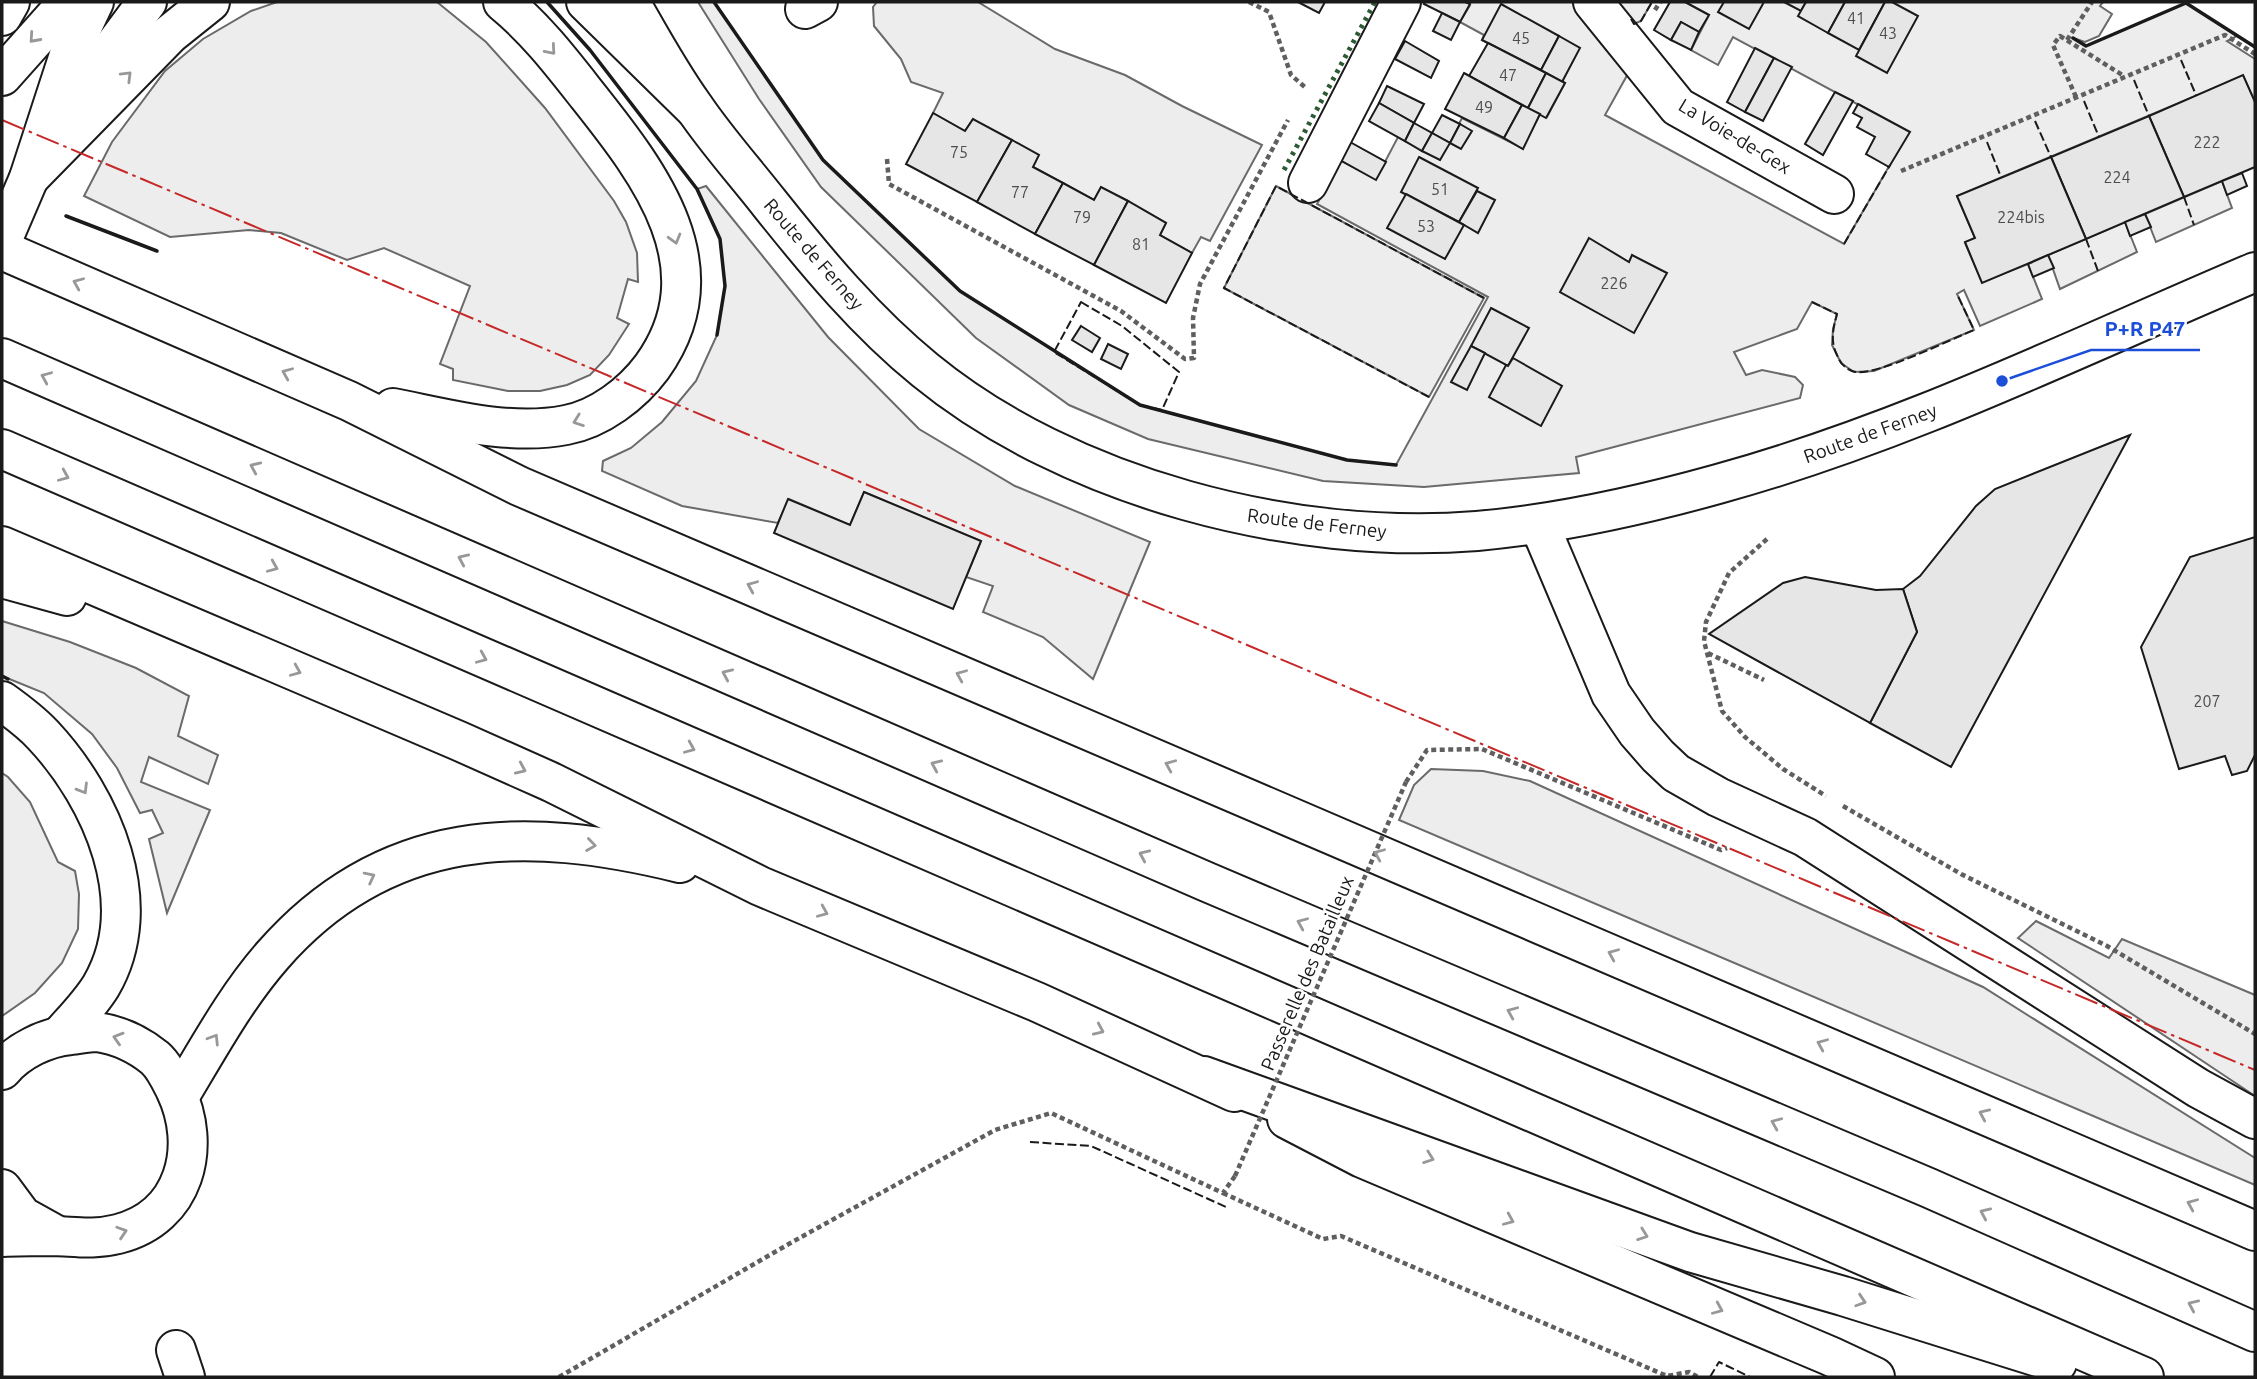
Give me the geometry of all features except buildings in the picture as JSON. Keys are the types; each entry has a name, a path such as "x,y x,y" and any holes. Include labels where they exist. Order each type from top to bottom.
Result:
{"main road":[{"path":"2,16 10,2"},
{"path":"2,76 68,2"},
{"path":"2,241 29,178 62,72 94,2"},
{"path":"29,178 88,80 147,2"},
{"path":"29,178 170,34 210,2"},
{"path":"349,401 499,427 518,429 569,425 606,408 624,396 649,371 670,337 681,279 675,238 662,202 624,142 559,59 503,2"},
{"path":"586,2 694,108"},
{"name":"Route de Ferney","path":"630,2 694,108 807,250 929,374 969,401 1071,460 1151,490 1210,507 1311,526 1362,532 1474,531 1539,524 1720,484 1846,443 1970,396 2255,272"},
{"path":"1308,183 1401,2"},
{"name":"La Voie-de-Gex","path":"1593,2 1678,107 1834,194"},
{"path":"2,250 349,401 519,486 2255,1231"},
{"path":"2,358 1207,883 1929,1188 2255,1332"},
{"path":"2,449 2144,1377"},
{"path":"1539,524 1611,694 1637,732 1676,773 1718,797 1805,837 2198,1088 2255,1119"},
{"path":"2,546 551,782 760,886 1037,1002 1204,1076 1362,1158 1875,1377"},
{"path":"2,578 233,644"},
{"path":"2,701 42,734 85,791 112,852 119,883 121,915 111,962 102,985 60,1036"},
{"path":"178,1097 248,987 293,933 345,890 401,863 465,845 504,841 567,842 639,853 760,886"},
{"path":"2,1070 25,1050 60,1036 97,1032 128,1041 157,1059 168,1075 187,1124 188,1144 186,1168 175,1196 149,1221 120,1234 86,1239 58,1236 2,1237"},
{"path":"1204,1076 1690,1252 1843,1296 2102,1377"},
{"path":"2,1189 22,1216 58,1236"}],"path":[{"path":"1249,2 1269,12 1291,75 1306,88 1312,75"},
{"path":"2067,40 2092,2"},
{"path":"1901,171 2225,35 2255,54"},
{"path":"2076,97 2053,45 2060,36 2124,76"},
{"path":"887,159 889,184 1121,310 1185,359 1194,358 1193,318 1199,284 1292,112"},
{"path":"1767,540 1729,573 1706,622 1704,641 1722,711 1745,737 1783,769 1914,849 2107,946 2255,1034"},
{"path":"1707,653 1764,680"},
{"name":"Passerelle des Batailleux","path":"1223,1193 1235,1176 1406,782 1427,750 1482,749 1721,850 1737,844 1756,814"},
{"path":"1756,814 1783,769"},
{"path":"559,1377 794,1241 995,1130 1051,1113 1322,1239 1341,1236 1667,1377 1689,1372 1698,1377"}],"shaded area":[{"path":"277,2 437,2 486,42 545,108 614,201 626,222 637,253 638,282 628,279 617,318 629,324 609,355 590,375 567,385 540,391 508,391 453,380 453,369 440,364 470,286 384,248 347,260 281,233 249,230 170,237 84,196 112,142 165,71 203,39 251,11"},
{"path":"698,2 714,2 823,160 960,291 1140,405 1347,460 1396,465 1488,297 1317,204 1340,160 1376,179 1398,137 1440,160 1462,118 1522,148 1540,114 1547,117 1565,83 1482,40 1484,35 1460,22 1470,5 1465,2 1572,2 1630,70 1605,115 1844,244 1909,132 1733,37 1718,65 1691,50 1709,15 1685,2 2103,2 2100,6 2112,14 2099,36 2085,42 2076,39 2086,46 2186,3 2237,36 2227,41 2255,59 2255,102 2243,76 1957,196 1975,238 1965,243 1982,282 2028,264 2042,299 1980,326 1964,290 1957,294 1974,330 1874,371 1854,372 1841,363 1832,345 1837,314 1812,302 1797,329 1734,352 1746,375 1762,370 1795,377 1803,385 1800,398 1576,457 1579,473 1424,487 1323,481 1148,439 1069,405 976,338 821,187 759,99"},
{"path":"877,2 978,2 1055,49 1125,75 1262,145 1210,241 1201,237 1192,253 1160,235 1166,223 1128,201 1101,187 1094,200 1033,167 973,119 965,131 933,113 943,93 911,82 901,59 874,26 873,7"},
{"path":"1616,2 1652,2 1641,21 1634,24"},
{"path":"2222,181 2232,208 2156,242 2145,214"},
{"path":"706,186 828,337 919,429 1015,486 1150,542 1093,679 1043,637 983,612 993,586 966,577 981,541 864,492 850,525 789,499 778,523 682,506 602,471 603,461 631,448 662,422 696,381 717,335 725,286 720,239 697,189"},
{"path":"1276,186 1484,298 1429,397 1224,288"},
{"path":"2125,222 2137,252 2060,289 2048,255"},
{"path":"2,621 70,642 136,668 189,696 178,736 218,755 208,784 149,757 141,782 210,810 167,913 149,839 163,833 152,810 140,813 117,768 92,734 44,693 2,676"},
{"path":"1431,769 1483,771 1530,781 1983,987 2255,1158 2255,1185 1399,820 1414,785"},
{"path":"2,773 30,802 58,862 75,871 79,894 78,929 62,963 35,993 2,1016"},
{"path":"2036,921 2109,958 2122,939 2255,995 2255,1096 2018,938"}],"hedge":[{"path":"1284,170 1375,2"}],"fence":[{"path":"1631,19 1634,24 1641,21 1652,2"},
{"path":"2181,60 2196,95"},
{"path":"2134,80 2149,116"},
{"path":"2084,101 2099,137"},
{"path":"2035,121 2051,157"},
{"path":"1987,142 2001,177"},
{"path":"1844,244 1890,165"},
{"path":"1429,397 1224,288 1276,186 1484,298"},
{"path":"2184,197 2194,225"},
{"path":"2086,239 2098,271"},
{"path":"1812,302 1837,314 1833,330 1835,350 1842,364 1856,372 1897,363 1974,330 1957,294"},
{"path":"1081,302 1122,326 1179,372 1162,410 1140,405 1054,352 1081,302"},
{"path":"1030,1142 1091,1146 1226,1207"},
{"path":"1710,1377 1719,1362 1750,1377"}],"wall":[{"path":"547,2 590,50 697,189 720,239 725,286 717,335"},
{"path":"714,2 823,160 960,291 1140,405 1347,460 1396,465"},
{"path":"2073,38 2086,46 2186,3 2255,47"},
{"path":"66,216 157,251"},
{"path":"2,676 8,679"}],"power":[{"path":"2,120 2255,1070"}],"place":[{"name":"P+R P47","path":"2002,381"}]}
